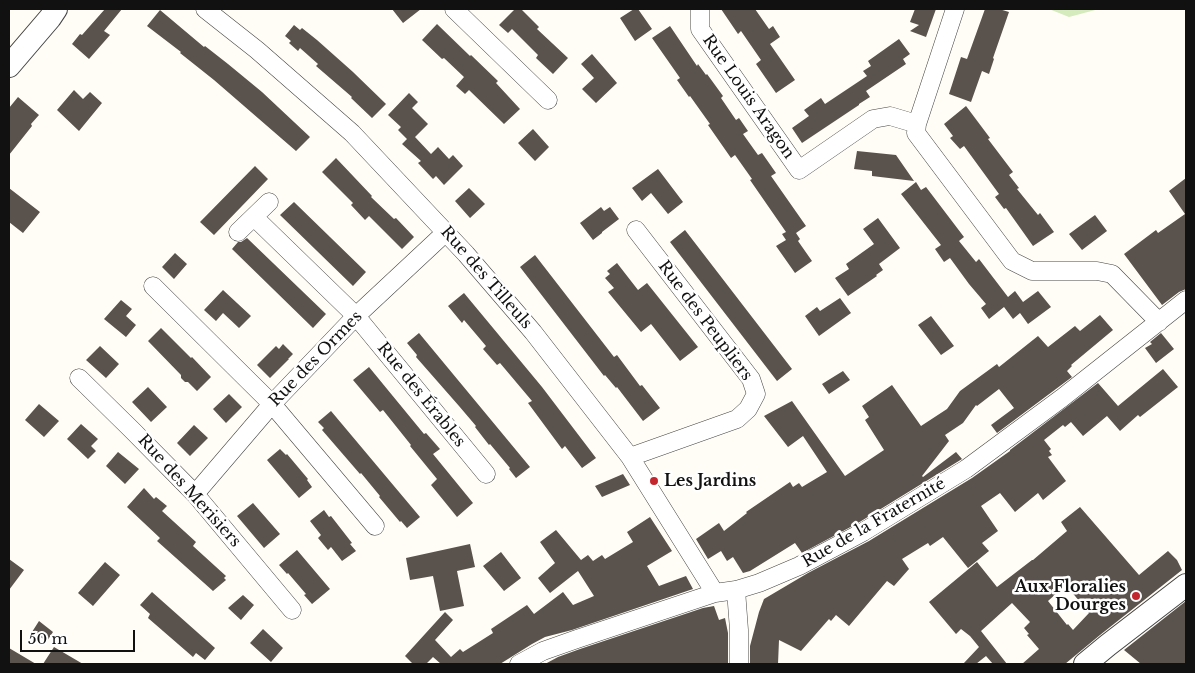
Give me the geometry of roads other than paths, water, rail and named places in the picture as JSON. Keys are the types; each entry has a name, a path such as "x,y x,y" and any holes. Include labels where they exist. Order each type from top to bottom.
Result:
{"street":[{"path":"9,66 56,9"},
{"name":"Rue des Tilleuls","path":"204,9 257,50 352,133 466,254 532,332 630,457 716,594"},
{"path":"454,9 548,100"},
{"name":"Rue Louis Aragon","path":"700,9 700,29 799,170 873,119 890,116 917,124"},
{"path":"955,9 917,124 916,133 1012,261 1032,271 1097,271 1112,274 1159,322"},
{"path":"238,232 269,202"},
{"name":"Rue des Érables","path":"254,217 356,316 486,474"},
{"name":"Rue des Peupliers","path":"630,457 737,419 748,409 756,394 751,380 636,230"},
{"name":"Rue des Ormes","path":"195,494 272,404 356,316 446,232"},
{"path":"153,286 272,404 375,526"},
{"name":"Rue de la Fraternité","path":"518,664 543,651 577,639 716,594 759,583 799,566 863,532 966,469 1062,398 1186,300"},
{"name":"Rue des Merisiers","path":"79,378 195,494 292,610"},
{"path":"1085,664 1186,585"},
{"path":"736,590 739,664"}],"place":[{"name":"Les Jardins","path":"654,481"},
{"name":"Aux Floralies Dourges","path":"1136,596"}]}
